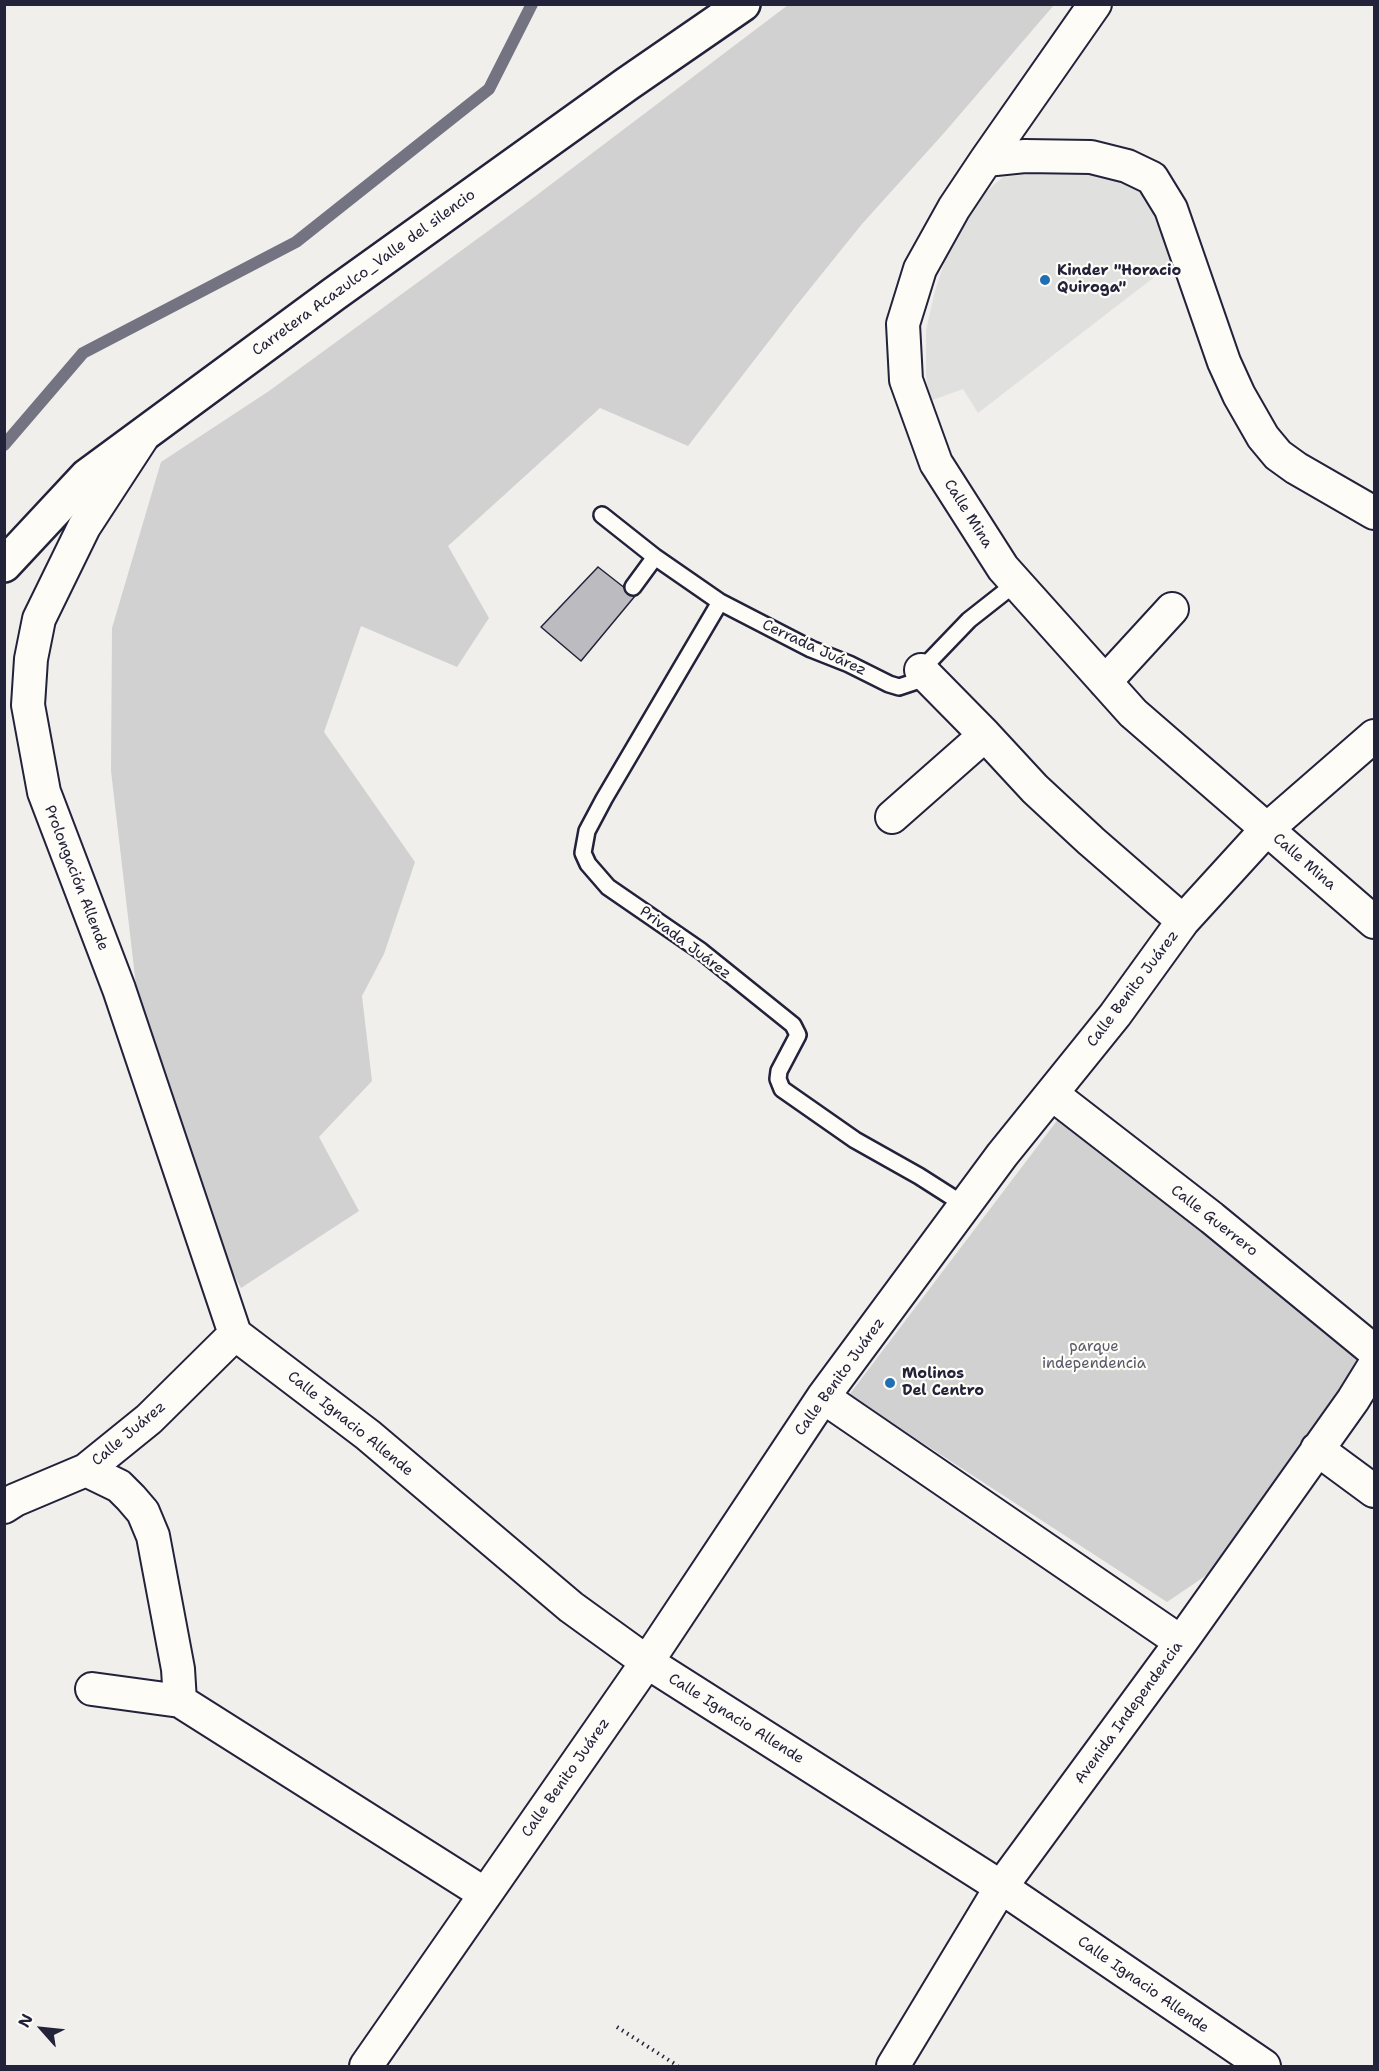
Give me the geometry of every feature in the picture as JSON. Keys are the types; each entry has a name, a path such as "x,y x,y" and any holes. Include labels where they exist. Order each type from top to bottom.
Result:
{"main road":[{"name":"Carretera Acazulco_Valle del silencio","path":"4,565 87,476 334,294 627,84 743,4"}],"street":[{"name":"Calle Mina","path":"1095,4 954,208 920,269 903,324 906,380 936,463 1003,568 1133,713 1374,922"},
{"path":"986,160 1025,156 1091,157 1127,166 1152,178 1171,209 1224,362 1239,395 1263,437 1278,455 1296,468 1374,513"},
{"name":"Prolongación Allende","path":"145,433 84,526 39,619 31,659 28,705 44,792 118,989 235,1334"},
{"path":"1105,682 1172,609"},
{"path":"921,670 1035,789 1183,921"},
{"path":"892,817 985,735"},
{"name":"Calle Benito Juárez","path":"366,2067 647,1662 823,1397 1002,1155 1116,1015 1183,921 1266,830 1374,736"},
{"name":"Calle Guerrero","path":"1052,1094 1212,1218 1374,1351"},
{"name":"Calle Juárez","path":"4,1507 15,1500 86,1470 149,1419 235,1334"},
{"name":"Calle Ignacio Allende","path":"235,1334 368,1435 571,1607 647,1662 1001,1887 1226,2057 1264,2067"},
{"name":"Avenida Independencia","path":"893,2067 1001,1887 1181,1642 1374,1366"},
{"path":"823,1397 1181,1642"},
{"path":"1317,1449 1374,1491"},
{"path":"86,1470 119,1486 143,1512 153,1536 177,1669 180,1701"},
{"path":"92,1689 180,1701 485,1894"}],"lane":[{"name":"Cerrada Juárez","path":"602,515 655,557 720,602 811,649 899,687 914,682 921,670 969,620 1016,583"},
{"path":"633,586 655,557"},
{"name":"Privada Juárez","path":"720,602 604,799 587,831 583,853 588,864 608,887 701,951 793,1025 798,1035 779,1071 778,1079 782,1089 855,1140 966,1206"}],"path":[{"path":"617,2027 678,2067"}],"shaded area":[{"name":"Kinder \"Horacio Quiroga\"","path":"1063,163 1139,183 1183,255 978,413 963,389 930,401 926,376 926,330 935,291 949,248 986,192 1003,177 1039,173"}],"green space":[{"path":"788,5 1054,5 862,224 688,446 600,408 448,546 489,618 457,667 361,626 324,732 415,862 384,954 362,996 372,1081 319,1137 359,1211 241,1288 171,1159 137,994 111,771 112,628 161,462 269,391 525,204"},
{"name":"parque independencia","path":"1059,1118 1370,1354 1226,1562 1167,1602 849,1395"}],"building":[{"path":"598,567 635,596 581,661 541,627"}],"waterway":[{"path":"4,445 83,353 296,242 489,89 532,4"}],"place":[{"name":"Kinder \"Horacio Quiroga\"","path":"1045,280"},
{"name":"Molinos Del Centro","path":"890,1383"}]}
